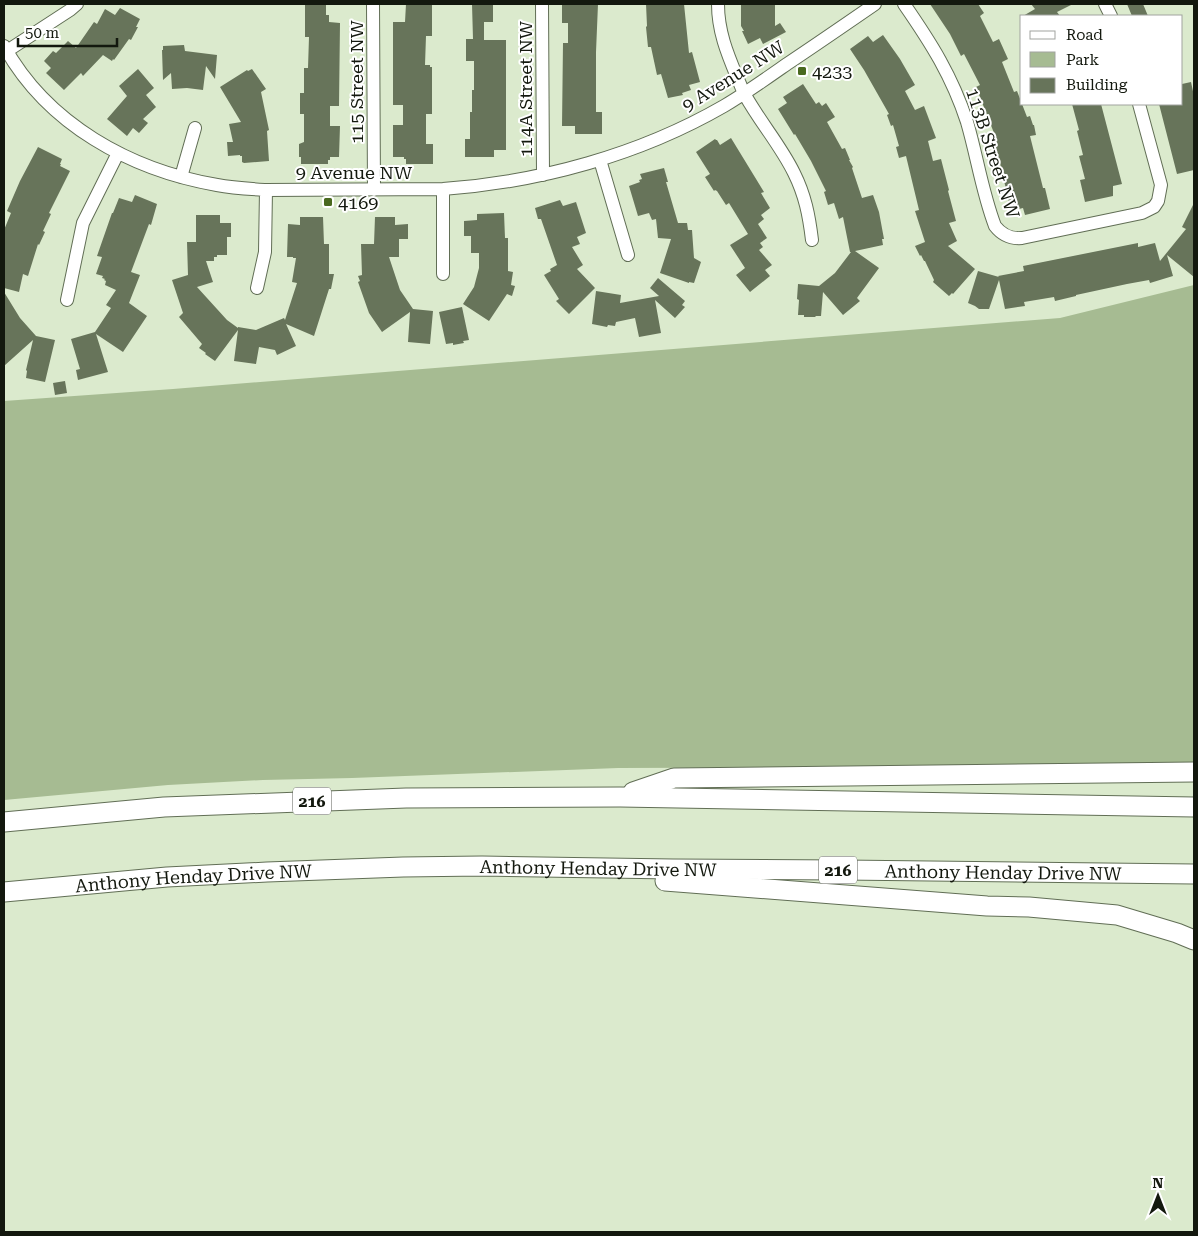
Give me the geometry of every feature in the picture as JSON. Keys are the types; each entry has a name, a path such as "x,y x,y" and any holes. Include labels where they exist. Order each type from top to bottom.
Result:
{"highway":[{"path":"620,797 674,778 1194,772"},
{"name":"216","path":"4,822 154,808 406,798 620,797 1194,806"},
{"path":"482,866 1117,915 1194,940"},
{"name":"Anthony Henday Drive NW","path":"4,892 176,876 482,866 683,870 1194,874"}],"street":[{"path":"5,49 77,4"},
{"name":"115 Street NW","path":"373,4 374,190"},
{"name":"114A Street NW","path":"542,4 543,175"},
{"path":"718,4 719,21 725,47 744,94 795,174 809,213 812,240"},
{"name":"9 Avenue NW","path":"5,49 23,75 54,109 73,125 118,154 143,165 218,186 266,190 442,189 494,184 543,175 600,160 672,133 744,94 875,4"},
{"name":"113B Street NW","path":"904,4 936,52 952,82 971,137 994,226 1004,235 1022,238 1142,213 1154,207 1158,201 1161,185 1139,105"},
{"path":"181,177 195,128"},
{"path":"67,300 83,223 118,154"},
{"path":"600,160 628,255"},
{"path":"442,189 443,274"},
{"path":"257,288 265,252 266,190"}],"green space":[{"path":"1194,285 1194,763 618,768 263,780 168,785 4,800 4,401 1060,318"}],"building":[{"path":"305,4 326,4 326,15 329,15 329,22 340,23 339,106 330,106 330,126 340,126 339,157 330,157 328,164 301,164 301,157 299,157 299,144 304,142 304,114 300,114 300,93 304,93 304,68 308,68 309,37 305,37"},
{"path":"406,4 432,4 432,36 426,36 425,65 432,67 432,114 426,114 426,144 433,144 433,164 406,164 404,157 393,157 393,125 403,125 403,105 393,105 393,22 405,22"},
{"path":"472,4 493,4 493,22 484,22 484,40 506,40 506,150 494,150 494,157 465,157 465,139 470,139 470,112 472,112 472,90 474,90 474,61 466,61 466,39 473,39"},
{"path":"562,4 598,4 596,112 602,112 602,134 575,134 575,126 562,126 563,43 568,43 568,23 562,23"},
{"path":"646,4 684,4 689,53 692,52 700,82 689,85 691,90 682,93 683,95 668,98 661,74 657,75 651,47 648,47"},
{"path":"741,4 775,4 775,26 780,23 786,32 763,44 760,38 748,44 741,26"},
{"path":"930,4 978,4 984,13 980,16 993,42 999,39 1008,59 1002,62 1014,92 1017,91 1020,105 1022,105 1027,117 1030,116 1034,125 1036,135 1030,136 1050,209 1025,215 1023,208 1011,211 992,133 994,133 976,87 980,85 964,54 961,56 950,34"},
{"path":"1031,4 1073,4 1057,12 1059,15 1025,15 1035,9"},
{"path":"1127,4 1143,4 1148,15 1132,15"},
{"path":"120,8 140,19 131,40 129,39 114,60 112,61 103,55 83,76 81,73 64,90 46,73 51,68 44,61 53,51 56,53 68,41 76,48 94,22 97,24 105,9 115,15"},
{"path":"883,35 915,85 905,91 915,110 924,106 936,138 928,141 933,161 941,159 956,221 949,223 957,241 948,246 975,269 949,296 933,282 934,280 925,261 915,246 925,242 915,211 919,210 906,156 899,158 896,147 899,146 893,125 891,126 887,115 889,114 850,49 868,36 873,42"},
{"path":"184,45 185,51 217,55 215,79 206,66 203,90 172,89 171,73 163,80 163,46"},
{"path":"138,69 154,88 146,95 156,107 143,119 148,123 139,133 133,128 127,136 107,119 127,96 119,86"},
{"path":"252,69 266,89 261,92 269,130 267,131 269,161 244,163 240,155 228,156 227,142 233,142 229,124 241,122 220,87 247,70"},
{"path":"1191,82 1194,96 1194,170 1177,174 1159,105 1183,105 1183,84"},
{"path":"803,84 816,104 819,102 822,106 826,103 835,117 827,122 842,149 845,148 862,198 873,195 879,212 884,239 882,239 883,245 855,251 879,268 857,298 860,301 843,315 823,292 821,316 804,317 804,315 798,315 798,284 819,286 835,273 851,252 843,217 839,219 834,203 828,205 824,192 826,191 811,161 778,109 787,103 783,97"},
{"path":"1072,105 1101,105 1122,184 1113,186 1113,196 1085,202 1080,180 1085,179 1079,156 1083,155 1077,131 1079,130"},
{"path":"731,138 764,192 761,193 770,208 761,215 764,219 758,224 767,238 760,243 763,247 759,250 772,265 765,270 770,276 750,292 736,275 745,268 730,245 748,234 729,203 726,205 705,177 710,174 696,152 715,139 720,145"},
{"path":"38,147 62,159 60,166 70,171 49,213 51,214 43,231 45,232 38,244 28,276 23,274 19,292 4,288 4,230 11,213 7,211"},
{"path":"664,168 668,182 666,182 678,223 687,223 688,230 692,230 694,258 701,262 694,283 660,273 671,239 658,238 656,219 652,220 649,213 638,216 629,186 640,182 639,180 642,179 640,174"},
{"path":"135,195 157,204 151,225 149,224 131,272 140,275 129,303 147,316 123,352 96,334 108,372 78,380 76,370 80,369 71,339 95,332 111,308 106,305 116,290 105,285 106,281 102,278 103,276 96,274 102,257 97,256 119,198 132,202"},
{"path":"560,200 563,206 576,202 586,233 577,237 580,244 572,247 583,265 577,269 595,288 569,314 556,301 559,299 544,275 557,265 541,219 538,219 535,208"},
{"path":"1194,203 1194,277 1167,255 1173,276 1150,283 1149,280 1127,284 1055,301 1054,297 1024,302 1025,306 1005,309 999,280 989,309 979,309 968,303 978,271 999,277 1024,271 1023,266 1138,243 1138,247 1155,243 1160,261 1186,229 1182,227"},
{"path":"504,213 505,238 508,238 508,271 513,272 511,285 515,286 512,296 507,294 489,321 463,304 474,287 479,268 479,253 471,253 471,236 464,236 464,221 477,220 477,214"},
{"path":"196,215 220,215 220,223 231,223 231,237 227,237 227,255 217,255 217,257 214,257 214,261 206,261 213,282 197,287 227,320 238,328 256,330 284,318 285,320 297,283 292,282 296,258 287,257 288,224 300,225 300,217 323,217 324,244 329,244 329,274 334,274 331,289 329,289 314,336 286,324 296,346 277,355 275,350 259,347 256,364 234,361 238,330 215,361 199,348 202,344 179,317 183,313 172,280 188,275 187,242 196,242"},
{"path":"375,217 395,217 395,225 408,224 408,239 399,239 399,257 389,257 400,290 413,309 433,311 430,344 408,342 410,312 382,332 369,313 358,282 360,281 358,276 362,275 361,244 374,244"},
{"path":"658,278 685,301 682,305 685,307 675,318 655,300 661,333 639,337 635,318 616,322 615,326 608,325 607,327 592,324 596,291 621,295 620,303 659,296 650,288"},
{"path":"4,292 20,318 36,336 55,340 45,382 26,378 33,340 4,366"},
{"path":"462,307 469,340 453,345 453,343 446,344 439,312"},
{"path":"65,381 67,393 55,395 53,383"}],"place":[{"name":"4233","path":"802,71"},
{"name":"4169","path":"328,202"}]}
